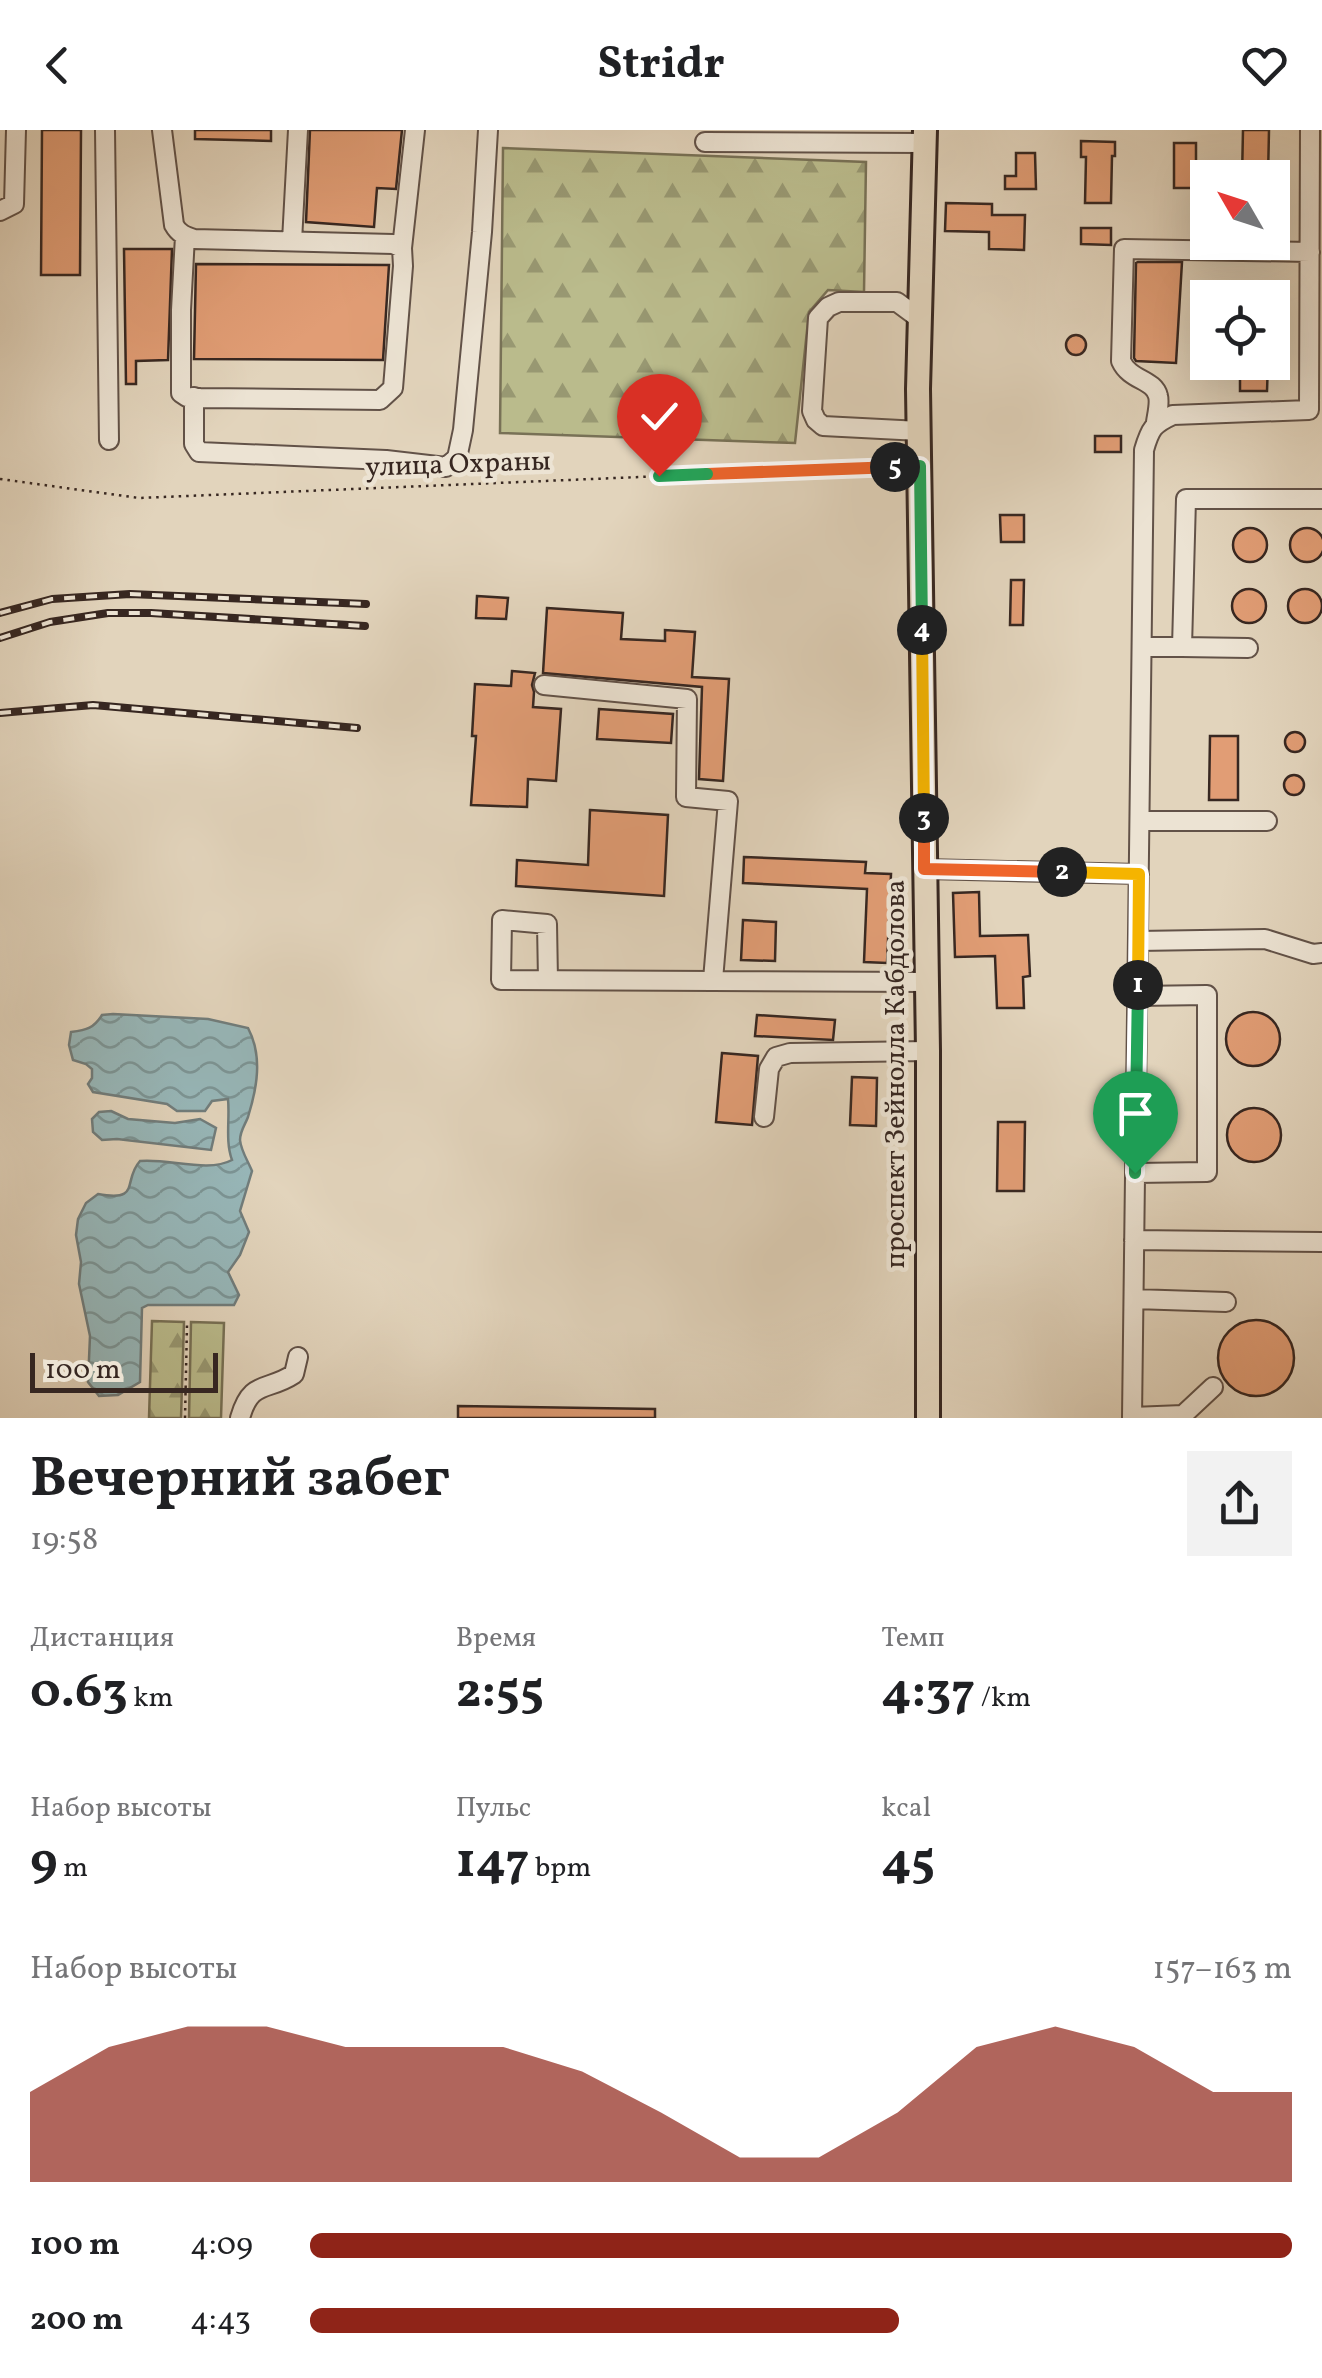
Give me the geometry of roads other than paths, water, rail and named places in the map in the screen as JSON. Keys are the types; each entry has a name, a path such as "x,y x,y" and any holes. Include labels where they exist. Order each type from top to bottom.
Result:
{"main road":[{"name":"проспект Зейнолла Кабдолова","path":"926,136 920,466 928,1051 928,1418"}],"street":[{"path":"0,211 14,204 16,130"},
{"path":"105,130 109,440"},
{"path":"162,130 174,226 185,236 392,244 402,248"},
{"path":"292,241 298,130"},
{"path":"185,236 180,310 181,392 194,397 380,400 393,388 402,248 416,130"},
{"path":"194,397 194,444 199,452 386,460 446,467 457,458 464,430 488,130"},
{"path":"1156,422 1174,415 1315,410 1310,252 1316,202 1310,130"},
{"path":"706,142 926,136"},
{"path":"1213,1387 1185,1417 1132,1417 1144,450 1156,422 1158,397 1150,384 1131,375 1120,360 1124,249 1310,252"},
{"path":"920,319 897,302 838,302 828,307 818,318 812,412 823,426 920,431"},
{"path":"1182,647 1186,498 1322,499"},
{"path":"1142,647 1248,648"},
{"path":"544,685 687,700 686,797 728,801 714,980"},
{"path":"1140,821 1267,822"},
{"path":"924,869 1139,874"},
{"path":"1138,941 1265,939 1322,954"},
{"path":"548,980 926,982"},
{"path":"1135,1173 1207,1172 1207,995 1138,996"},
{"path":"764,1117 769,1069 776,1057 790,1052 928,1051"},
{"path":"1134,1240 1322,1242"},
{"path":"1134,1299 1226,1302"},
{"path":"240,1418 248,1397 261,1386 282,1382 294,1374 298,1357"}],"water":[{"path":"102,1015 208,1019 248,1028 256,1050 257,1072 240,1140 252,1171 240,1211 249,1232 228,1272 239,1295 234,1305 142,1308 140,1382 118,1395 99,1396 88,1382 90,1336 79,1284 81,1262 76,1235 86,1203 98,1194 126,1192 140,1161 211,1165 232,1160 228,1099 212,1101 205,1111 177,1111 167,1104 93,1092 88,1084 92,1069 73,1060 71,1032 90,1028"},
{"path":"111,1111 128,1119 175,1123 200,1119 216,1128 211,1150 102,1140 93,1132 92,1119 99,1112"}],"railway":[{"path":"0,613 52,599 130,594 366,604"},
{"path":"0,638 50,622 108,613 365,626"},
{"path":"0,713 93,705 357,728"}]}
